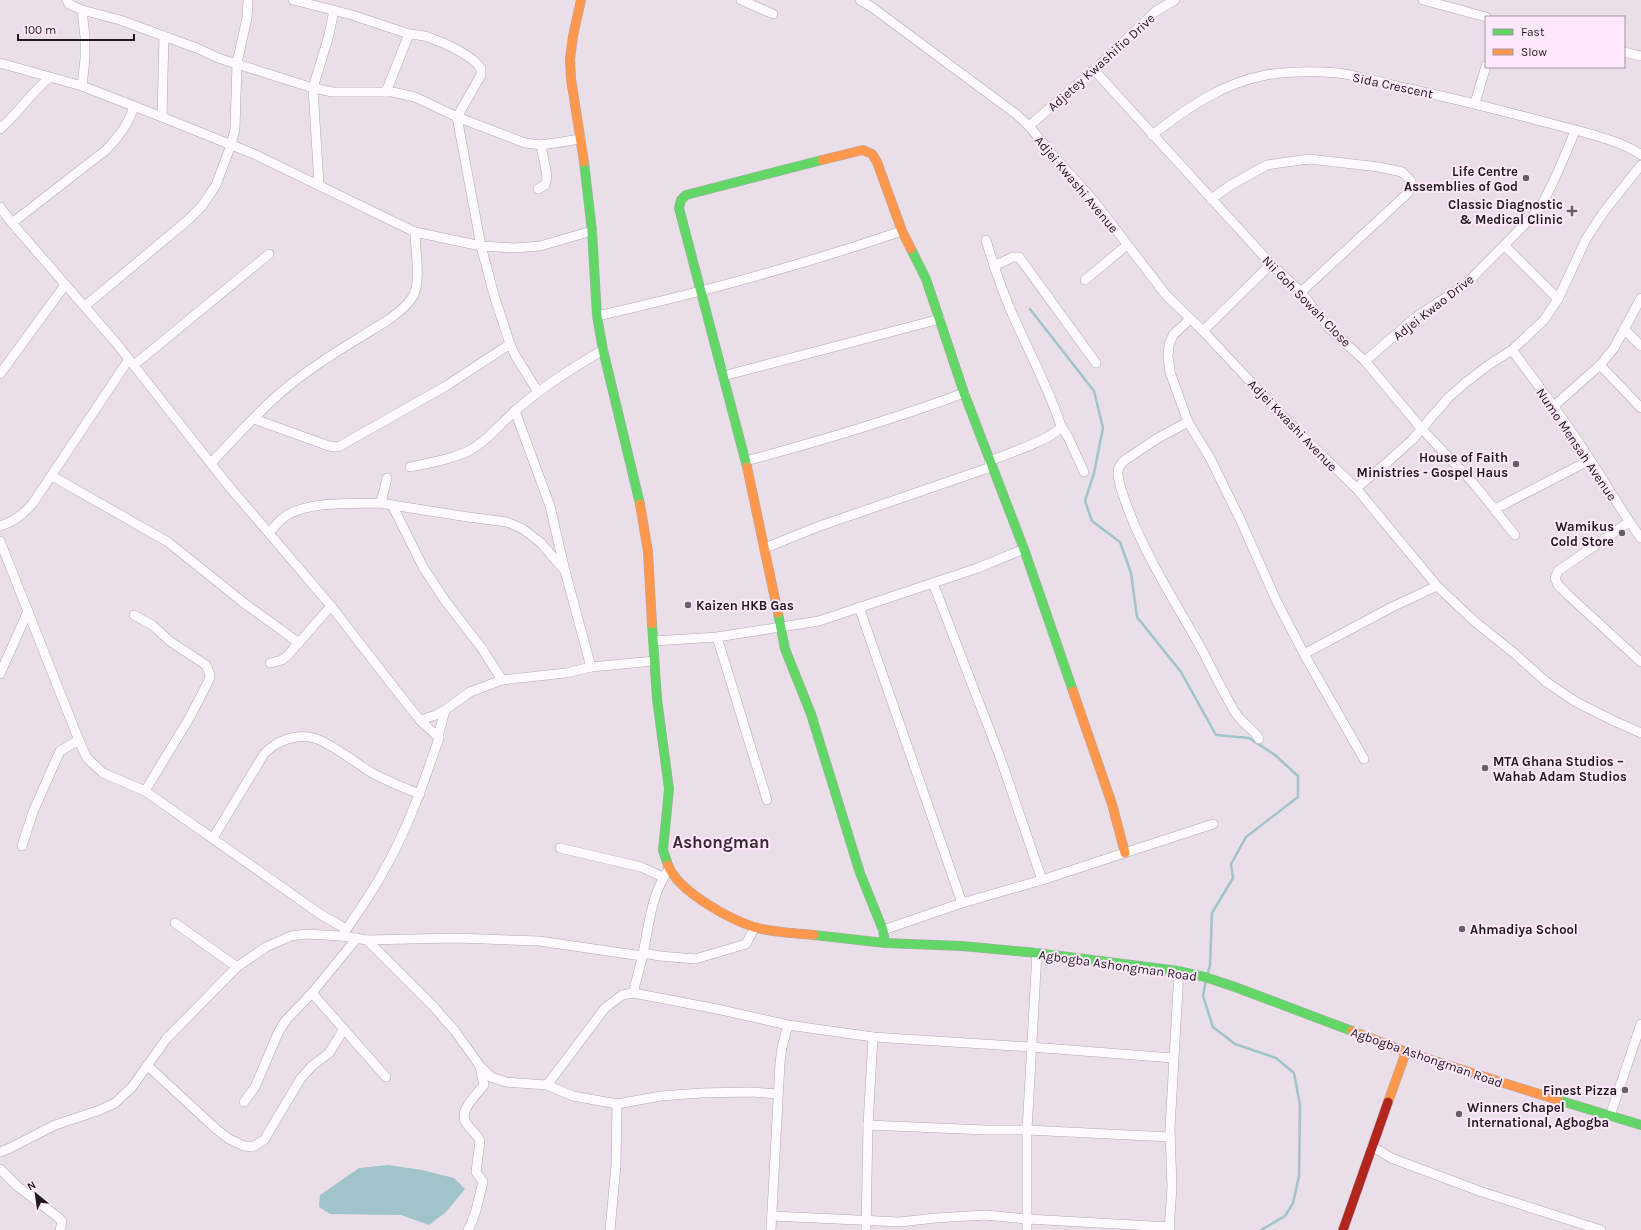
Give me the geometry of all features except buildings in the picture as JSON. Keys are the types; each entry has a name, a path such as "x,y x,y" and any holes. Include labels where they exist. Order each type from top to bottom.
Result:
{"street":[{"path":"68,0 69,4 82,10 120,20 218,58 313,88 332,92 386,92 415,97 457,117 525,143 541,145 581,139"},
{"path":"85,306 170,235 202,206 216,185 231,145 235,129 237,63 247,18 248,0"},
{"path":"293,0 334,10 409,34 427,37 473,60 482,69 481,75 457,117 481,246 510,344 515,355 538,392"},
{"path":"581,0 574,28 570,59 573,96 581,139 592,231 597,316 603,350 642,512 648,552 654,661 661,736 669,789 663,850 668,859 666,873 654,897 643,955 633,993"},
{"path":"741,0 774,14"},
{"name":"Adjei Kwashi Avenue","path":"860,0 873,8 1016,114 1029,126 1094,201 1166,295 1203,330 1295,429 1356,488 1437,586 1474,621 1514,653 1545,681 1576,702 1641,733"},
{"name":"Adjetey Kwashifio Drive","path":"1029,126 1094,70 1156,12 1175,0"},
{"path":"1423,0 1485,17"},
{"path":"82,10 85,37 82,86"},
{"path":"319,185 313,88 329,35 334,10"},
{"path":"386,92 409,34"},
{"path":"162,116 164,36"},
{"path":"1625,52 1641,56"},
{"path":"0,63 49,78 82,86 162,116 231,145 319,185 415,232 481,246 515,248 540,246 592,231"},
{"path":"1475,103 1485,68"},
{"name":"Nii Goh Sowah Close","path":"1094,70 1271,264 1301,292 1328,327 1365,361 1421,428 1475,485 1515,535"},
{"name":"Sida Crescent","path":"1152,135 1177,116 1218,90 1232,84 1267,75 1288,73 1339,74 1475,103 1575,130 1618,144 1641,155"},
{"path":"0,128 25,104 40,84 49,78"},
{"path":"12,223 106,150 120,135 130,120 134,106"},
{"name":"Adjei Kwao Drive","path":"1365,361 1416,317 1465,285 1505,246 1541,206 1562,163 1575,130"},
{"path":"538,189 544,184 546,176 541,145"},
{"path":"885,942 882,930 860,873 811,714 792,667 780,627 746,461 679,208 681,200 686,195 863,150 872,154 877,162 902,231 926,279 964,394 1024,549 1112,804 1125,854"},
{"path":"1211,199 1231,185 1267,166 1309,159 1384,168 1402,172 1412,181 1412,186 1408,193 1301,292"},
{"path":"1356,488 1412,440 1448,398 1490,364 1512,350 1544,320 1558,299 1586,239 1603,213 1641,165"},
{"path":"0,207 12,223 132,362 250,512 331,606 420,720 440,738"},
{"path":"597,316 797,264 843,251 902,231"},
{"path":"211,463 291,384 318,363 392,316 405,306 413,297 418,274 415,232"},
{"path":"986,240 994,266 1015,320 1048,388 1061,426 1068,437 1084,472"},
{"path":"1086,280 1127,245"},
{"path":"1505,246 1558,299"},
{"path":"0,526 11,522 24,513 34,503 132,362 269,254"},
{"path":"994,266 1013,257 1019,257 1096,363"},
{"path":"1203,330 1271,264"},
{"path":"0,374 65,285"},
{"path":"1554,406 1600,365 1614,348 1641,298"},
{"path":"723,376 940,319"},
{"path":"1190,319 1173,335 1169,345 1168,356 1170,372 1188,422 1210,458 1259,560 1276,600 1304,654 1364,759"},
{"path":"1624,329 1641,346"},
{"path":"254,419 329,446 340,446 446,386 510,344"},
{"path":"410,467 457,455 481,443 538,392 554,380 603,350"},
{"name":"Numo Mensah Avenue","path":"1512,350 1554,406 1629,522 1641,538"},
{"path":"1600,365 1641,408"},
{"path":"746,461 900,417 964,394"},
{"path":"515,411 550,506 591,667"},
{"path":"1188,422 1158,438 1125,460 1120,464 1118,474 1125,502 1144,546 1235,712 1242,722 1255,732 1259,738"},
{"path":"765,548 990,464 1047,438 1058,431 1061,426"},
{"path":"1495,509 1590,460"},
{"path":"52,476 168,542 240,600 299,643"},
{"path":"381,504 386,478"},
{"path":"269,533 277,523 289,514 301,509 315,506 392,504 507,522 523,529 541,543 566,571"},
{"path":"392,504 423,567 446,602 480,647 502,680"},
{"path":"1629,522 1558,571 1555,578 1558,585 1568,595 1641,662"},
{"path":"0,541 78,740 87,758 103,773 145,791 320,914 344,933 367,940 456,938 539,941 643,955 696,959 746,944 755,927"},
{"path":"654,640 717,637 819,621 978,568 1024,549"},
{"path":"933,583 1000,758 1042,880"},
{"path":"1304,654 1392,607 1437,586"},
{"path":"270,663 282,660 331,606"},
{"path":"859,607 962,903"},
{"path":"0,674 28,611"},
{"path":"134,614 152,625 171,642 206,665 210,675 209,680 190,717 145,791"},
{"path":"717,637 767,800"},
{"path":"420,720 436,715 445,710 470,692 502,680 566,673 591,667 654,661"},
{"path":"344,933 383,874 406,828 440,738 439,733 445,710"},
{"path":"213,838 264,754 270,748 283,740 307,737 319,740 400,787 420,794"},
{"path":"22,846 33,812 60,751 78,740"},
{"path":"882,930 962,903 1125,854 1213,824"},
{"path":"560,848 666,873"},
{"name":"Agbogba Ashongman Road","path":"666,873 694,894 717,908 762,929 885,942 962,946 1037,953 1179,971 1205,977 1406,1052 1533,1093 1641,1125"},
{"path":"175,923 237,967"},
{"path":"0,1152 66,1120 100,1110 115,1102 132,1087 167,1038 237,967 266,947 291,936 344,933"},
{"path":"244,1102 255,1087 279,1031 286,1020 312,993 357,938"},
{"path":"367,940 432,1005 455,1031 480,1066 490,1077 506,1082 547,1085 573,1096 617,1104 661,1096 701,1093 751,1092 778,1094"},
{"path":"1027,1230 1027,1130 1037,953"},
{"path":"772,1216 866,1226 985,1214 1027,1219 1170,1228 1172,1187 1170,1137 1173,1058 1178,1007 1179,971"},
{"path":"312,993 386,1077"},
{"path":"547,1085 605,1008 619,998 633,993 717,1009 788,1025 873,1037 1173,1058"},
{"path":"1610,1116 1641,1024"},
{"path":"771,1230 778,1094 782,1047 788,1025"},
{"path":"147,1065 224,1135 244,1146 252,1147 264,1140 301,1078 312,1066 329,1053 344,1029"},
{"path":"866,1226 868,1125 873,1037"},
{"path":"1343,1230 1406,1052"},
{"path":"468,1230 476,1213 477,1203 483,1182 476,1172 480,1141 464,1119 464,1115 468,1106 484,1085 480,1066"},
{"path":"610,1230 616,1165 617,1104"},
{"path":"868,1125 986,1130 1027,1130 1170,1137"},
{"path":"1372,1146 1392,1158 1468,1187 1601,1230"},
{"path":"0,1169 17,1186 59,1218 62,1222 60,1230"}],"water":[{"path":"388,1165 422,1170 454,1178 465,1189 446,1212 429,1225 401,1215 330,1214 319,1207 320,1195 359,1168"}],"waterway":[{"path":"1030,309 1094,391 1103,428 1094,473 1085,501 1092,521 1120,542 1131,573 1137,617 1181,672 1216,735 1249,738 1275,755 1298,776 1298,797 1246,837 1231,864 1233,878 1212,913 1210,965 1208,973"},
{"path":"1206,980 1203,996 1213,1027 1235,1044 1276,1058 1294,1073 1300,1105 1299,1176 1293,1203 1285,1216 1261,1230"}],"traffic: fast":[{"path":"747,467 679,208 681,200 686,195 822,160"},
{"path":"584,162 592,231 597,316 603,350 640,504"},
{"path":"911,249 926,279 964,393 1024,549 1073,691"},
{"path":"778,613 785,649 811,714 860,873 883,930 885,943"},
{"path":"652,624 657,699 669,789 663,850 668,865"},
{"path":"814,935 885,943 962,946 1037,953 1179,971 1205,977 1235,987 1352,1031"},
{"path":"1558,1100 1641,1125"}],"traffic: slow":[{"path":"581,0 573,36 570,59 571,79 584,162"},
{"path":"822,160 863,150 872,154 877,162 902,231 911,249"},
{"path":"747,467 778,613"},
{"path":"640,504 648,552 652,624"},
{"path":"1073,691 1112,804 1125,853"},
{"path":"668,865 683,886 695,896 737,920 762,929 814,935"},
{"path":"1352,1031 1406,1052 1558,1100"},
{"path":"1388,1102 1406,1052"}],"traffic: jam":[{"path":"1343,1230 1388,1102"}],"place":[{"name":"Life Centre Assemblies of God","path":"1526,178"},
{"name":"Classic Diagnostic & Medical Clinic","path":"1572,211"},
{"name":"House of Faith Ministries - Gospel Haus","path":"1516,464"},
{"name":"Wamikus Cold Store","path":"1622,533"},
{"name":"Kaizen HKB Gas","path":"688,605"},
{"name":"MTA Ghana Studios – Wahab Adam Studios","path":"1485,768"},
{"name":"Ahmadiya School","path":"1462,929"},
{"name":"Finest Pizza","path":"1625,1090"},
{"name":"Winners Chapel International, Agbogba","path":"1459,1114"}],"district":[{"name":"Ashongman","path":"721,842"}]}
